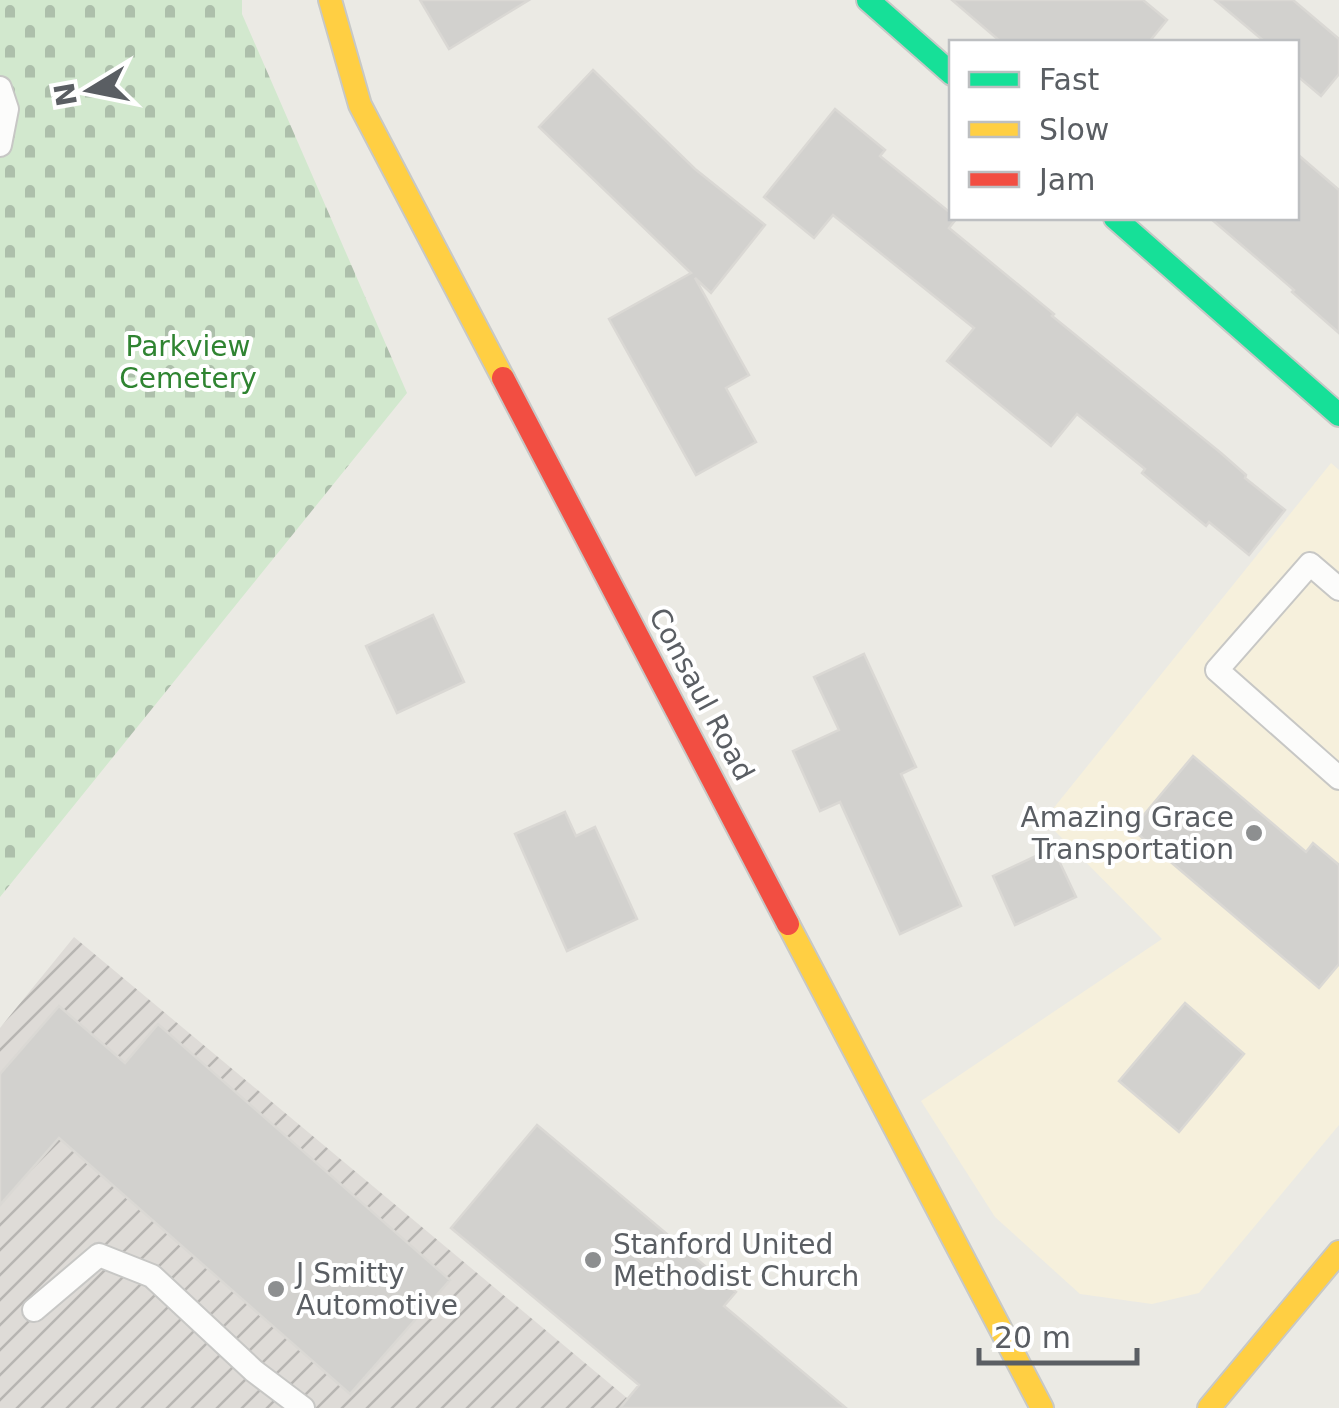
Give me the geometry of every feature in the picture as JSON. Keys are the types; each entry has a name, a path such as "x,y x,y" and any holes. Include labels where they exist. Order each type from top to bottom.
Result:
{"street":[{"name":"Consaul Road","path":"330,0 360,105 1042,1408"},
{"path":"868,0 949,71"},
{"path":"1117,220 1339,415"},
{"path":"1209,1408 1339,1252"}],"lane":[{"path":"0,88 7,110 0,145"},
{"path":"1339,589 1310,564 1217,670 1339,778"},
{"path":"34,1310 99,1255 152,1276 254,1371 303,1408"}],"shaded area":[{"path":"1331,463 1339,470 1339,1125 1199,1293 1152,1304 1080,1294 995,1217 921,1101 1162,939 1044,820"},
{"path":"74,937 639,1408 0,1408 0,1028"}],"green space":[{"name":"Parkview Cemetery","path":"0,0 242,0 242,14 407,393 0,897"}],"building":[{"path":"420,0 529,0 449,49"},
{"path":"952,0 1143,0 1167,20 1151,40 999,40"},
{"path":"1215,0 1293,0 1339,39 1339,74 1321,96 1299,78 1299,40 1263,40"},
{"path":"593,70 695,169 765,225 711,293 695,278 749,375 726,388 756,442 696,475 609,319 691,273 539,127"},
{"path":"835,109 885,150 880,156 949,212 949,220 955,220 949,228 1285,510 1249,555 1209,522 1206,526 1142,473 1145,469 1077,414 1051,446 947,361 974,328 833,215 814,238 764,197"},
{"path":"1299,156 1339,190 1339,333 1212,220 1299,220"},
{"path":"433,615 464,682 397,713 366,646"},
{"path":"864,654 916,767 901,774 961,906 900,934 840,802 820,811 793,751 839,730 814,677"},
{"path":"1193,756 1306,852 1313,843 1339,865 1339,964 1319,988 1132,829"},
{"path":"565,812 576,836 595,827 637,919 567,951 515,834"},
{"path":"1053,848 1076,897 1015,925 993,876"},
{"path":"1185,1003 1244,1054 1179,1132 1119,1081"},
{"path":"59,1006 125,1063 158,1024 450,1280 350,1394 59,1138 0,1205 0,1074"},
{"name":"Stanford United Methodist Church","path":"537,1125 736,1292 724,1306 846,1408 620,1408 639,1385 451,1228"}],"traffic: fast":[{"path":"868,0 949,71"},
{"path":"1117,220 1339,415"}],"traffic: slow":[{"path":"330,0 360,105 503,378"},
{"path":"788,924 1042,1408"},
{"path":"1209,1408 1339,1252"}],"traffic: jam":[{"path":"503,378 788,924"}],"place":[{"name":"Amazing Grace Transportation","path":"1254,833"},
{"name":"Stanford United Methodist Church","path":"593,1260"},
{"name":"J Smitty Automotive","path":"276,1289"}]}
